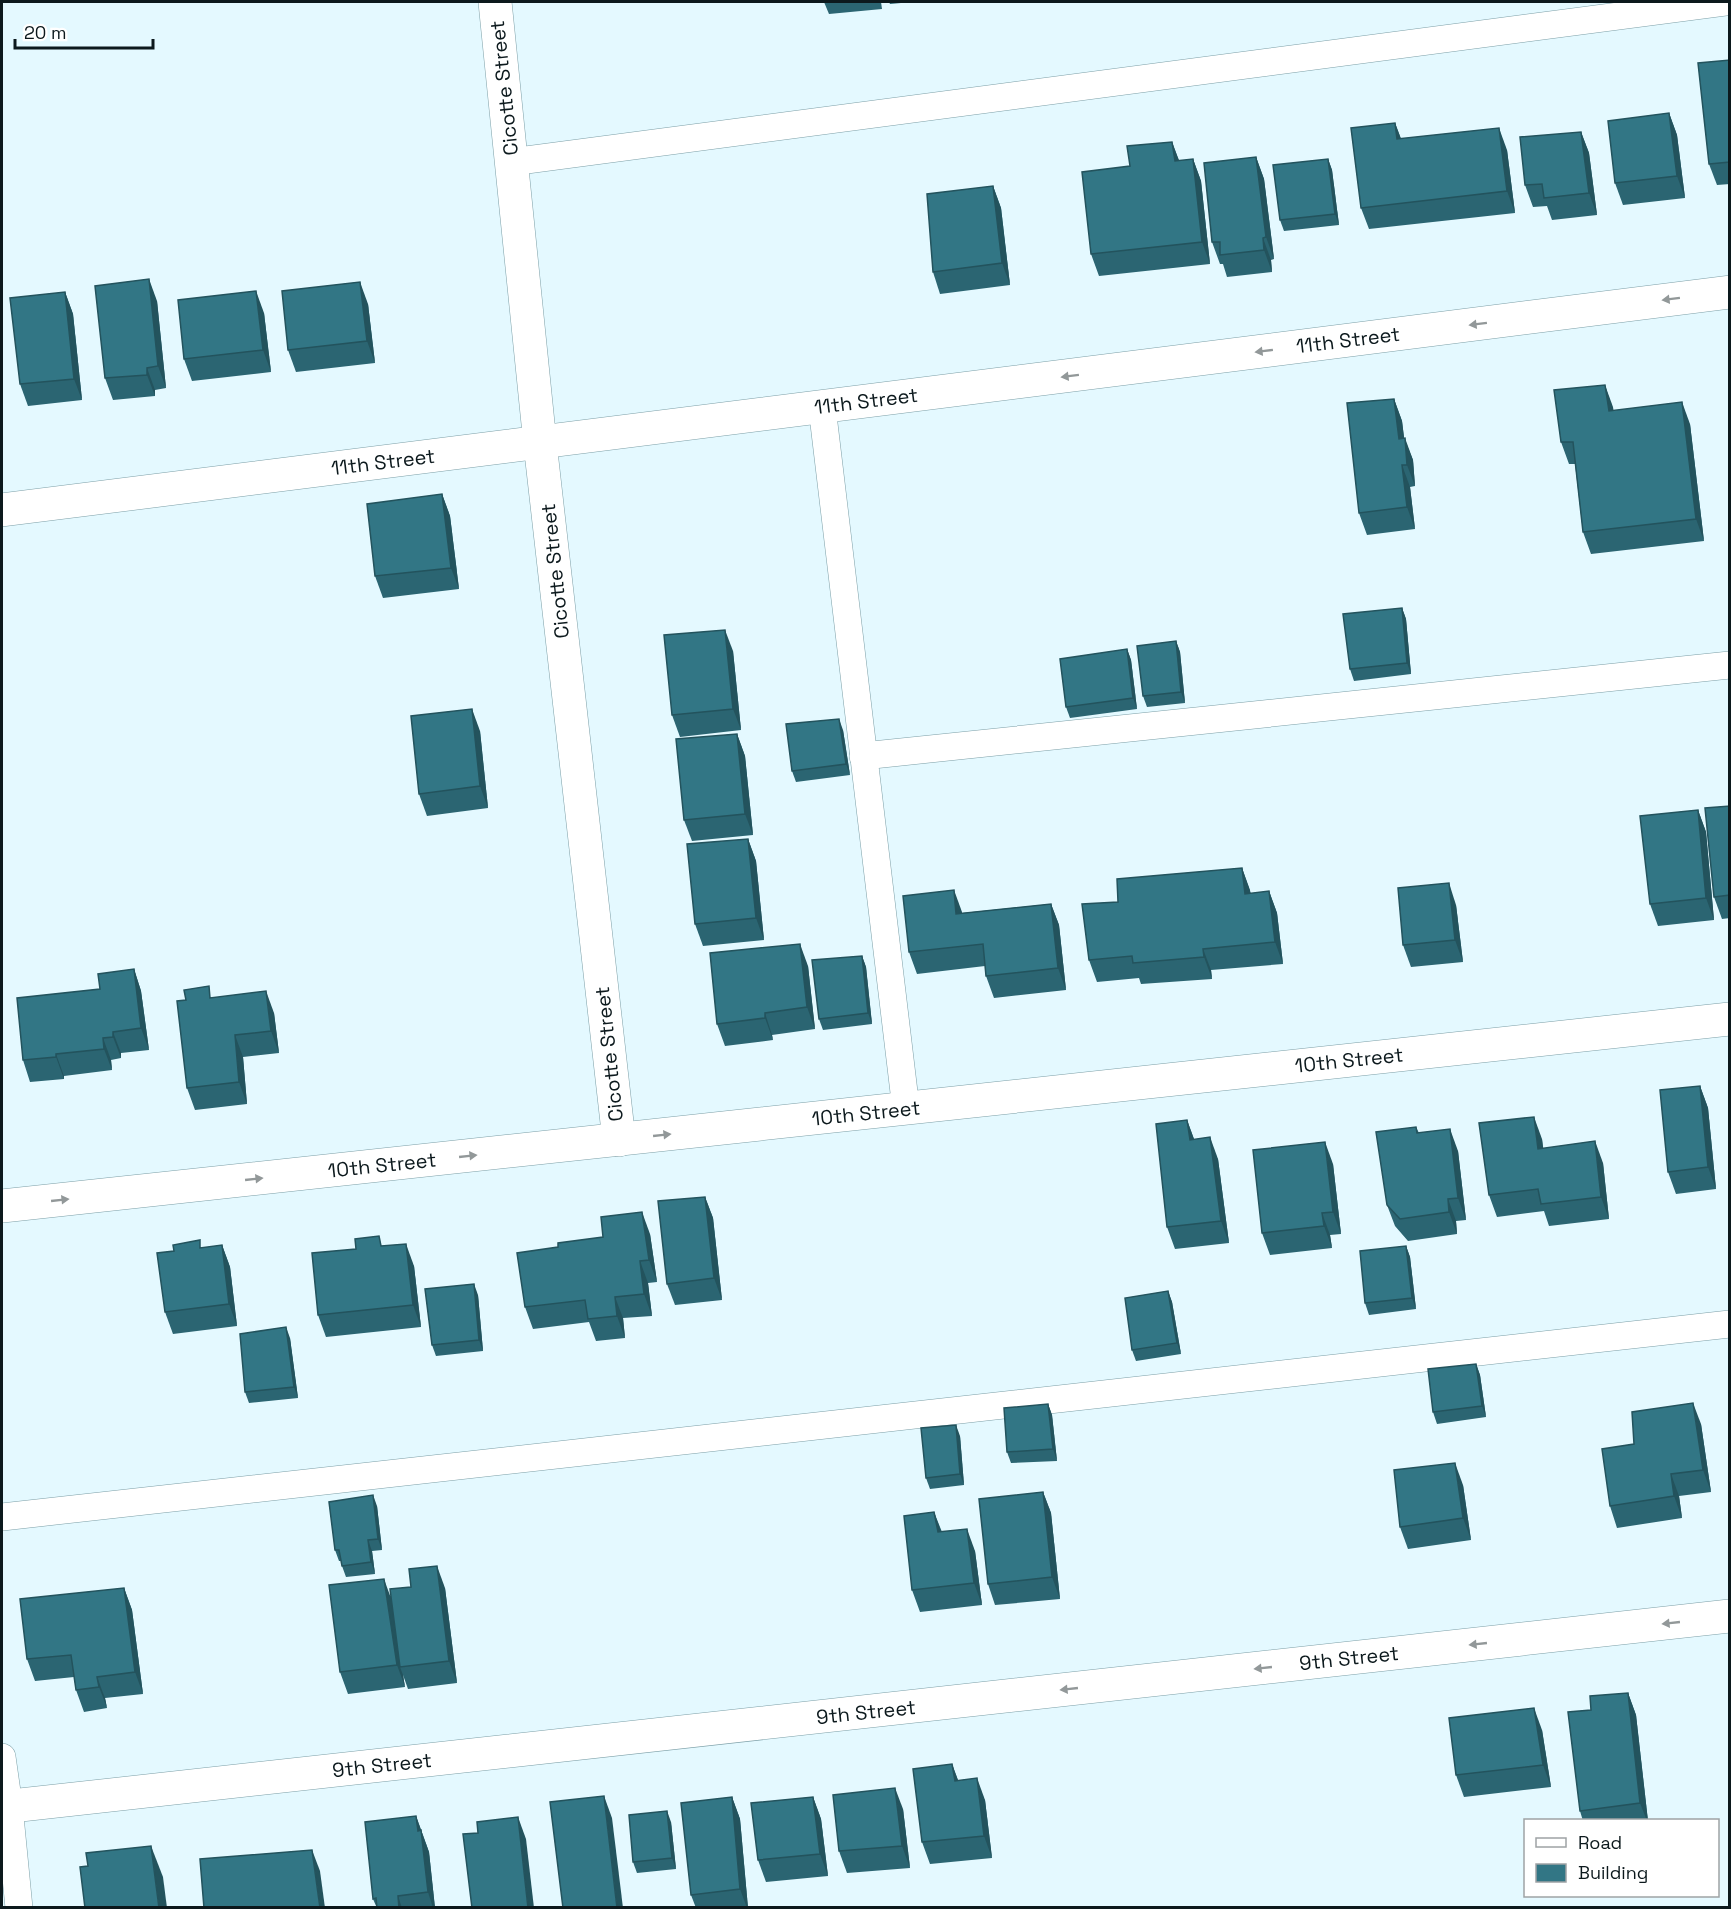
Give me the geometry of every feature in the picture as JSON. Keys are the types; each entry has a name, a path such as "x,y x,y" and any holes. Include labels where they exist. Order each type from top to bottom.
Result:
{"street":[{"name":"Cicotte Street","path":"495,2 540,443 619,1140"},
{"name":"11th Street","path":"2,510 1730,292"},
{"name":"10th Street","path":"2,1206 1730,1019"},
{"name":"9th Street","path":"5,1806 1730,1616"}],"lane":[{"path":"511,162 1725,2"},
{"path":"822,407 906,1108"},
{"path":"863,756 1730,665"},
{"path":"2,1517 1730,1324"},
{"path":"2,1757 5,1806 19,1908"}],"building":[{"path":"1730,60 1730,162 1709,164 1698,63"},
{"path":"1669,113 1677,176 1615,183 1608,121"},
{"path":"1395,123 1397,139 1499,128 1507,191 1361,208 1351,128"},
{"path":"1581,132 1589,193 1544,198 1542,184 1525,185 1520,137"},
{"path":"1172,142 1175,161 1193,159 1202,242 1091,254 1082,172 1130,166 1127,146"},
{"path":"1256,157 1266,237 1263,238 1264,250 1220,255 1220,242 1212,242 1204,163"},
{"path":"1328,159 1335,214 1280,220 1273,165"},
{"path":"993,186 1002,263 933,272 927,194"},
{"path":"149,279 158,366 147,368 147,375 105,378 95,286"},
{"path":"360,282 367,341 288,350 282,291"},
{"path":"256,291 263,350 184,359 178,300"},
{"path":"65,292 74,379 20,384 10,298"},
{"path":"1605,385 1609,411 1682,402 1696,519 1583,532 1573,442 1561,442 1554,390"},
{"path":"1394,399 1399,439 1405,438 1407,465 1402,465 1407,507 1359,513 1347,403"},
{"path":"442,494 451,568 375,576 367,504"},
{"path":"1402,608 1407,663 1350,669 1343,614"},
{"path":"725,630 733,709 672,715 664,635"},
{"path":"1176,641 1181,692 1143,696 1137,646"},
{"path":"1127,649 1133,698 1066,707 1060,659"},
{"path":"472,709 480,786 419,794 411,716"},
{"path":"839,719 846,764 792,771 786,724"},
{"path":"737,734 745,814 684,820 676,739"},
{"path":"1730,806 1730,895 1714,897 1705,808"},
{"path":"1698,810 1706,898 1650,904 1640,816"},
{"path":"748,839 756,918 695,924 687,844"},
{"path":"1242,868 1245,894 1269,891 1275,942 1203,949 1204,957 1133,963 1132,956 1089,960 1082,904 1118,902 1117,879"},
{"path":"1449,883 1455,940 1403,945 1398,888"},
{"path":"954,890 956,914 1051,904 1058,968 986,976 983,944 909,952 903,896"},
{"path":"800,944 807,1007 765,1013 765,1018 717,1024 710,953"},
{"path":"862,956 868,1013 819,1019 812,960"},
{"path":"134,969 141,1028 113,1032 113,1037 103,1038 104,1049 23,1060 17,998 100,989 98,974"},
{"path":"209,986 210,998 266,991 271,1031 235,1035 239,1082 187,1088 177,1001 186,1000 184,990"},
{"path":"1700,1086 1708,1167 1668,1172 1660,1090"},
{"path":"1534,1117 1538,1149 1595,1141 1601,1197 1541,1204 1538,1189 1489,1195 1479,1123"},
{"path":"1187,1120 1190,1140 1210,1137 1221,1221 1167,1227 1156,1124"},
{"path":"1416,1127 1417,1133 1450,1129 1458,1198 1448,1199 1449,1212 1400,1219 1387,1205 1376,1132"},
{"path":"1325,1142 1333,1212 1322,1213 1324,1226 1262,1233 1253,1150"},
{"path":"705,1197 714,1278 667,1284 658,1201"},
{"path":"642,1212 649,1260 640,1261 644,1294 615,1297 617,1316 588,1319 585,1300 525,1307 517,1253 558,1247 558,1243 603,1237 601,1217"},
{"path":"379,1236 381,1246 406,1244 413,1305 318,1315 312,1253 356,1249 355,1239"},
{"path":"200,1240 200,1248 222,1245 229,1304 165,1312 157,1253 174,1251 173,1245"},
{"path":"1406,1246 1412,1298 1365,1303 1360,1251"},
{"path":"474,1284 479,1340 432,1345 425,1289"},
{"path":"1168,1291 1177,1343 1132,1350 1125,1298"},
{"path":"286,1327 294,1387 245,1392 240,1334"},
{"path":"1476,1364 1482,1406 1433,1412 1428,1369"},
{"path":"1693,1403 1703,1470 1671,1474 1674,1496 1610,1506 1602,1449 1634,1444 1632,1412"},
{"path":"1048,1404 1053,1449 1007,1452 1004,1408"},
{"path":"956,1425 960,1474 926,1478 921,1428"},
{"path":"1455,1463 1463,1518 1400,1527 1394,1470"},
{"path":"1043,1492 1052,1577 988,1584 979,1499"},
{"path":"373,1495 378,1539 368,1540 371,1562 342,1566 339,1550 335,1550 329,1502"},
{"path":"934,1512 938,1532 967,1529 974,1583 912,1590 904,1516"},
{"path":"437,1566 449,1661 400,1667 390,1589 411,1587 409,1569"},
{"path":"384,1579 397,1665 340,1672 329,1585"},
{"path":"124,1588 135,1672 97,1677 99,1687 76,1690 71,1655 27,1659 20,1599"},
{"path":"1628,1693 1640,1803 1580,1811 1568,1712 1591,1710 1590,1696"},
{"path":"1534,1708 1543,1765 1456,1775 1449,1718"},
{"path":"952,1764 955,1781 977,1778 984,1836 922,1842 913,1769"},
{"path":"895,1788 902,1846 839,1851 833,1795"},
{"path":"604,1796 617,1908 563,1908 550,1802"},
{"path":"732,1797 740,1889 691,1895 681,1803"},
{"path":"813,1797 820,1854 758,1860 751,1803"},
{"path":"667,1811 672,1858 633,1862 629,1815"},
{"path":"416,1816 418,1831 421,1830 428,1892 398,1896 399,1908 377,1908 376,1898 373,1899 365,1822"},
{"path":"518,1817 528,1908 472,1908 463,1834 478,1833 477,1822"},
{"path":"151,1846 159,1908 85,1908 80,1867 88,1866 86,1853"},
{"path":"312,1850 320,1908 204,1908 200,1859"}]}
